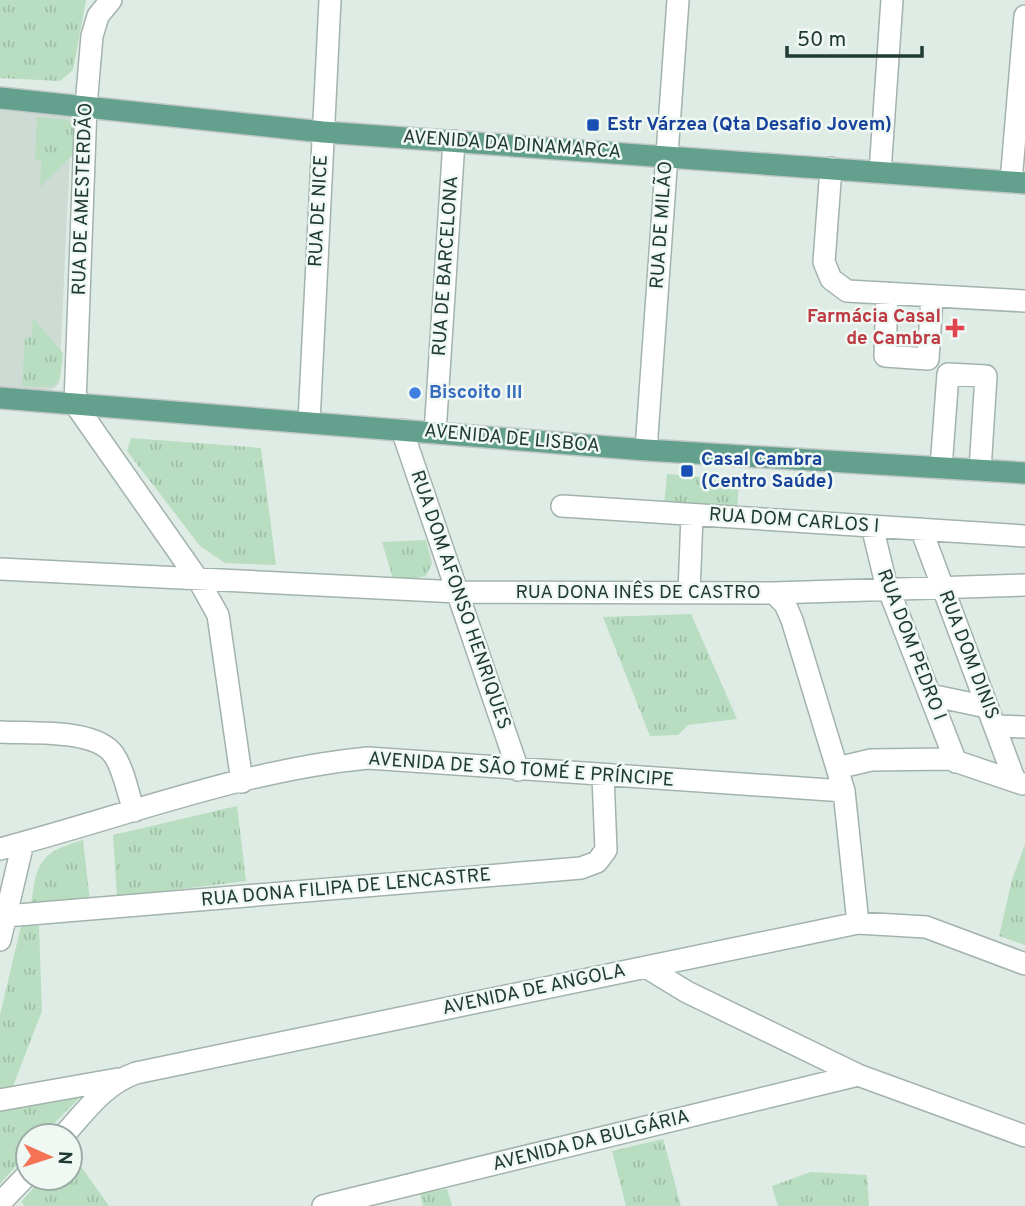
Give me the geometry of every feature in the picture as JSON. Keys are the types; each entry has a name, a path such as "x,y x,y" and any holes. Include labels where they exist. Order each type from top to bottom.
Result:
{"main road":[{"name":"AVENIDA DA DINAMARCA","path":"0,98 323,132 666,155 1018,183"},
{"name":"AVENIDA DE LISBOA","path":"0,398 646,450 1025,473"}],"street":[{"name":"RUA DE AMESTERDÃO","path":"75,404 86,106 92,36 98,16 111,0"},
{"name":"RUA DE NICE","path":"309,422 330,0"},
{"name":"RUA DE MILÃO","path":"646,450 678,0"},
{"path":"880,172 892,0"},
{"path":"1018,183 1025,16"},
{"name":"RUA DE BARCELONA","path":"435,433 454,141"},
{"path":"831,168 824,262 831,279 847,291 1025,301"},
{"path":"887,293 885,356 928,359 948,374 986,376 980,470"},
{"path":"928,359 932,296"},
{"path":"942,468 948,374"},
{"path":"75,404 199,581 218,615 242,782"},
{"name":"RUA DOM AFONSO HENRIQUES","path":"402,430 519,770"},
{"name":"RUA DOM CARLOS I","path":"562,506 1025,536"},
{"path":"689,593 692,515"},
{"name":"RUA DOM PEDRO I","path":"872,526 879,561 956,762"},
{"name":"RUA DOM DINIS","path":"921,529 991,717 1020,783"},
{"name":"RUA DONA INÊS DE CASTRO","path":"0,569 458,592 774,593 786,604 792,620 844,791 858,923"},
{"path":"774,593 1025,585"},
{"path":"930,695 1025,727"},
{"path":"0,732 89,737 107,746 116,758 134,811"},
{"name":"AVENIDA DE SÃO TOMÉ E PRÍNCIPE","path":"0,849 242,782 320,763 368,758 844,791"},
{"path":"836,768 871,760 948,760 1020,783"},
{"name":"RUA DONA FILIPA DE LENCASTRE","path":"6,916 581,869 597,862 606,850 603,776"},
{"path":"0,940 23,843"},
{"name":"AVENIDA DE ANGOLA","path":"76,1122 121,1078 136,1073 858,923 926,927 1025,964"},
{"path":"687,992 689,970 702,955"},
{"path":"646,967 687,992 858,1075 1025,1136"},
{"name":"AVENIDA DA BULGÁRIA","path":"324,1206 858,1075"},
{"path":"0,1100 121,1078"},
{"path":"0,1203 14,1188"}],"shaded area":[{"path":"0,105 72,113 59,384 49,392 0,388"}],"green space":[{"path":"0,0 86,0 73,70 60,81 0,78"},
{"path":"37,117 68,120 75,136 74,154 40,187 41,160 35,160"},
{"path":"33,318 63,353 60,379 53,387 22,386 25,337 32,337"},
{"path":"131,438 261,448 276,565 225,563 200,546 127,451"},
{"path":"667,474 739,480 737,512 664,506"},
{"path":"426,540 432,563 426,576 394,582 382,542"},
{"path":"691,614 737,719 688,725 678,735 650,736 603,617"},
{"path":"237,806 246,881 117,897 113,835"},
{"path":"83,840 90,902 31,906 35,879 43,861 57,850"},
{"path":"1025,844 1025,945 999,936 1012,880"},
{"path":"21,926 39,926 42,1011 13,1086 0,1089 0,1015"},
{"path":"83,1094 56,1122 14,1122 14,1168 0,1184 0,1106"},
{"path":"663,1139 681,1206 626,1206 612,1151"},
{"path":"84,1171 109,1206 25,1206 21,1202 30,1192 84,1192"},
{"path":"811,1172 867,1175 869,1206 778,1206 772,1186"},
{"path":"447,1189 452,1206 423,1206 420,1193"}],"place":[{"name":"Estr Várzea (Qta Desafio Jovem)","path":"593,125"},
{"name":"Farmácia Casal de Cambra","path":"955,328"},
{"name":"Biscoito III","path":"415,393"},
{"name":"Casal Cambra (Centro Saúde)","path":"687,471"}]}
